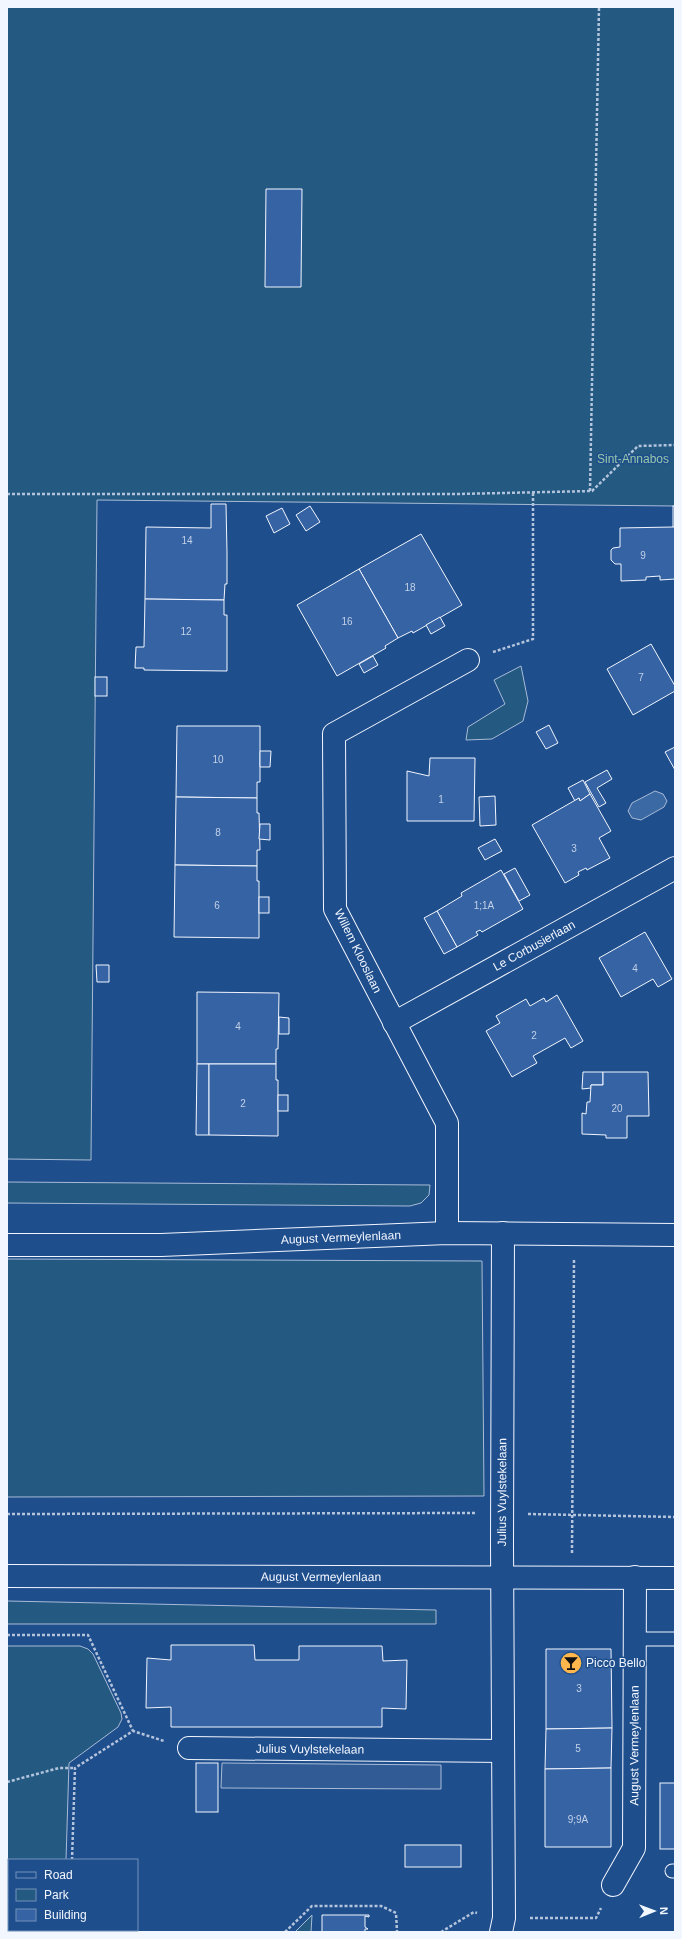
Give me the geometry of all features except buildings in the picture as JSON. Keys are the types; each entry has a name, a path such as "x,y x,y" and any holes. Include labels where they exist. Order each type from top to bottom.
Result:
{"street":[{"name":"Willem Klooslaan","path":"447,1233 447,1123 335,909 334,734 468,660"},
{"name":"Le Corbusierlaan","path":"394,1023 675,868"},
{"name":"August Vermeylenlaan","path":"7,1245 161,1245 447,1233 675,1235"},
{"name":"Julius Vuylstekelaan","path":"502,1925 503,1233"},
{"name":"August Vermeylenlaan","path":"7,1576 675,1578"},
{"name":"August Vermeylenlaan","path":"613,1885 634,1848 635,1578"},
{"name":"Julius Vuylstekelaan","path":"189,1748 503,1751"}],"lane":[{"path":"635,1639 675,1639"}],"path":[{"path":"590,491 599,7"},
{"path":"7,494 458,494 590,491 638,446 675,445"},
{"path":"468,660 533,639 533,492"},
{"path":"571,1577 574,1234"},
{"path":"7,1514 502,1513 572,1516 675,1516"},
{"path":"7,1635 88,1635 133,1731 189,1748"},
{"path":"7,1782 59,1768 75,1768 133,1731"},
{"path":"72,1859 75,1768"},
{"path":"441,1932 474,1912 502,1925 596,1918 613,1885"},
{"path":"285,1932 312,1906 382,1906 396,1913 397,1932"}],"green space":[{"name":"Sint-Annabos","path":"7,7 675,7 675,506 97,500 91,1160 7,1159"},
{"path":"521,666 528,701 523,721 492,739 466,740 468,727 505,704 494,680"},
{"path":"7,1182 430,1185 429,1195 421,1203 410,1206 7,1203"},
{"path":"7,1259 482,1261 484,1496 7,1497"},
{"path":"7,1601 436,1610 436,1624 7,1624"},
{"path":"7,1646 80,1646 88,1649 93,1654 121,1713 122,1719 118,1727 69,1763 66,1859 8,1859 7,1930"},
{"path":"312,1915 311,1932 295,1932"},
{"path":"10,1931 64,1931 64,1932"}],"shaded area":[{"path":"655,791 663,794 667,801 664,807 641,820 632,818 628,811 632,803"},
{"path":"222,1763 441,1765 441,1789 221,1788"}],"place":[{"name":"Picco Bello","path":"571,1663"}]}
